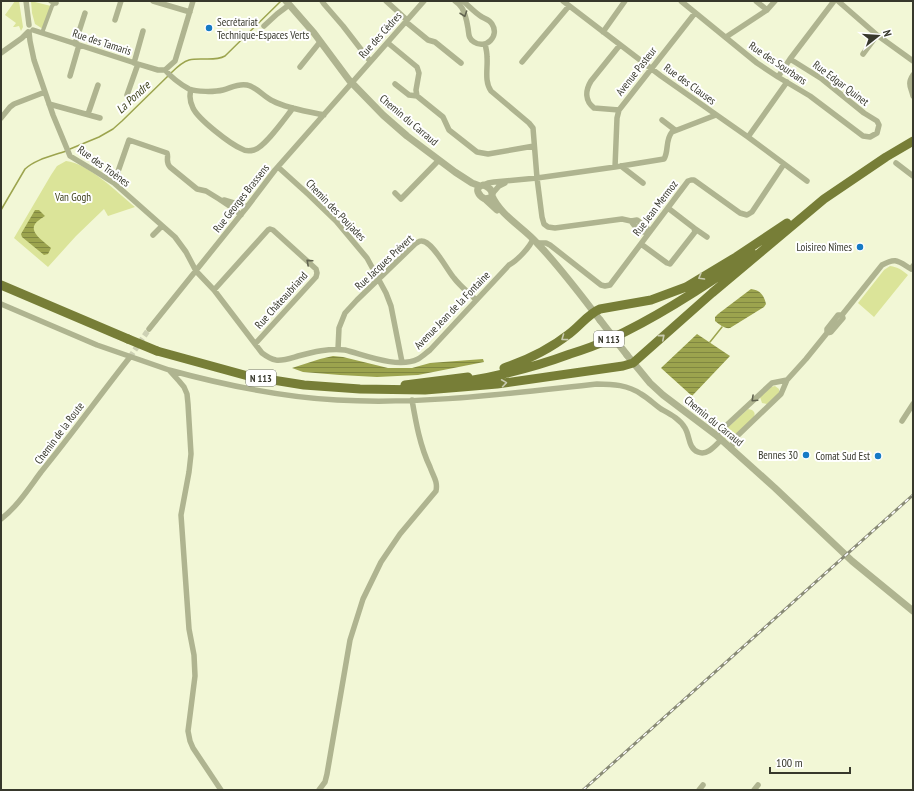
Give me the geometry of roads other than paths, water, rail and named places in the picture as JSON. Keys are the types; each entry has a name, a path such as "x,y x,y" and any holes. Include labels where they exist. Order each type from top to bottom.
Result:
{"main road":[{"name":"N 113","path":"829,195 839,185 868,164 913,136"},
{"name":"N 113","path":"1,285 157,351 248,376 304,385 368,389 422,387 480,379 541,364 609,340 680,302 750,254 829,195 913,141"},
{"path":"368,389 458,379 513,365 557,343 582,324 593,312 600,309 651,300 686,286 736,257 817,204"},
{"path":"368,389 425,390 497,384 623,366 817,204"}],"street":[{"path":"1,53 30,31 32,26 28,25 26,1"},
{"path":"115,20 121,1"},
{"path":"157,1 190,12"},
{"path":"193,1 175,61 165,70 173,78 191,90 208,92 246,85 252,87 274,102 324,115"},
{"path":"322,1 370,61"},
{"path":"386,1 428,40 435,42 461,64"},
{"name":"Rue des Cèdres","path":"352,83 424,1"},
{"path":"455,1 462,8 470,39 474,43 480,44 485,44 492,40 495,32 490,21 483,18 463,1"},
{"name":"Rue des Clauses","path":"563,1 716,116 748,137 807,181"},
{"path":"603,32 625,1"},
{"name":"Rue des Sourbans","path":"681,1 757,63 810,96 863,136 868,137"},
{"path":"756,1 767,10"},
{"path":"726,37 767,10 775,1"},
{"path":"778,77 834,1"},
{"path":"838,1 877,35 913,61"},
{"path":"42,33 54,2"},
{"path":"264,26 287,3"},
{"name":"Chemin du Carraud","path":"287,3 306,24 352,83 388,120 455,172 472,183 490,188 497,206 535,241 564,274 650,383 731,449 775,488 852,561 912,608"},
{"path":"522,62 569,6"},
{"path":"70,76 85,13"},
{"name":"Avenue Pasteur","path":"614,167 617,118 619,110 695,13"},
{"name":"Rue des Tamaris","path":"30,31 42,33 136,64 158,70 165,70"},
{"name":"Rue des Troènes","path":"30,31 30,41 34,60 49,104 70,156 96,171 114,184 178,240 196,271"},
{"path":"127,95 136,64 143,31"},
{"path":"863,54 877,35"},
{"path":"300,67 320,42"},
{"path":"388,43 419,69 420,73 416,90 417,96"},
{"path":"485,44 487,57 487,82 489,88 532,126 537,178 544,224 548,227 555,228 619,219 630,221 637,220 647,228 648,232"},
{"path":"619,110 594,108 588,101 586,93 591,81 620,45"},
{"name":"Rue Edgar Quinet","path":"790,59 822,79 864,113 877,121 879,126 878,131 868,137"},
{"path":"913,76 909,83 913,96"},
{"path":"748,137 787,82"},
{"name":"Rue Georges Brassens","path":"149,329 278,167 352,83"},
{"path":"395,84 409,95 417,96 443,117 449,130 479,153 488,154 534,146"},
{"path":"88,114 98,85"},
{"path":"191,90 190,102 197,115 208,126 228,141 246,151 255,150 260,147 272,135 293,108"},
{"path":"1,118 14,104 45,92"},
{"path":"49,104 100,118"},
{"path":"511,181 499,186 490,198 482,197 478,191 482,186 488,183 537,178 665,158 669,137 672,132 716,116"},
{"path":"662,120 675,130"},
{"path":"114,184 130,140 167,153 167,161 170,167 197,189 206,191 241,215"},
{"path":"395,193 401,199 439,160"},
{"path":"896,163 913,176"},
{"name":"Rue Jean Mermoz","path":"535,241 550,245 602,285 610,285 641,244 648,232 688,181 692,180 745,215 752,212 784,164"},
{"path":"621,166 643,183"},
{"name":"Chemin des Poujades","path":"278,167 343,228 367,258 386,293 393,312 402,362"},
{"name":"Chemin du Carraud","path":"455,172 482,197 522,229"},
{"path":"222,201 247,207"},
{"path":"668,208 707,237"},
{"path":"153,235 162,226"},
{"path":"641,244 670,264 695,232 696,230 694,228"},
{"name":"Rue Châteaubriand","path":"214,290 270,229 273,230 315,268 317,271 316,277 256,344"},
{"name":"Rue Jacques Prévert","path":"338,349 339,328 344,316 353,305 415,244 422,241 437,253 454,278 476,300"},
{"name":"Avenue Jean de la Fontaine","path":"196,271 214,290 265,356 280,360 319,351 338,349 380,360 402,362 417,359 430,350 509,265 514,263 532,242 535,241"},
{"path":"731,449 734,439 781,394 787,380 806,359 838,315 842,315 882,265 890,260 894,260 912,269"},
{"path":"1,304 97,345 169,370 226,384 297,397 355,401 412,400 472,397 597,384 615,384 636,390 678,419 686,428 693,448 698,452 704,452 712,449 718,438 772,383 787,380"},
{"name":"Chemin de la Route","path":"1,519 14,506 61,448 89,409 130,357"},
{"path":"169,370 184,387 187,394 189,411 190,472 181,515 189,629 194,655 195,676 188,731 193,748 222,790"},
{"path":"319,790 325,782 327,774 350,640 363,599 381,562 400,534 436,491 437,482 420,440 412,400"},
{"path":"902,420 913,404"}],"waterway":[{"name":"La Pondre","path":"171,73 177,67 189,60 216,59 225,56 281,1"},
{"name":"La Pondre","path":"70,149 99,137 113,129 168,76"},
{"name":"La Pondre","path":"1,210 25,169 39,160 66,151"},
{"path":"710,342 722,327"}],"tunnel":[{"path":"130,357 149,329"}],"railway":[{"path":"583,790 913,495"}],"place":[{"name":"Secrétariat Technique-Espaces Verts","path":"209,28"},
{"name":"Loisireo Nîmes","path":"860,247"},
{"name":"Bennes 30","path":"806,455"},
{"name":"Comat Sud Est","path":"878,456"}],"park label":[{"name":"Van Gogh","path":"73,197"}]}
